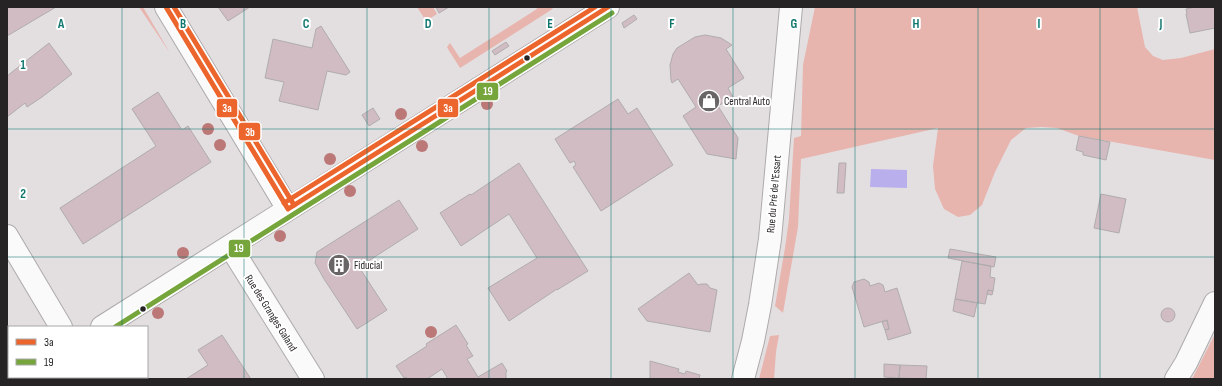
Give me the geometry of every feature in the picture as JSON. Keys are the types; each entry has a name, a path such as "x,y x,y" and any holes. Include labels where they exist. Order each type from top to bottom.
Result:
{"street":[{"path":"166,7 288,209"},
{"path":"104,326 608,7"},
{"name":"Rue du Pré de l'Essart","path":"743,379 758,312 770,239 791,7"},
{"path":"7,236 60,326"},
{"name":"Rue des Granges Galand","path":"230,246 313,379"},
{"path":"1176,379 1186,363 1215,303"}],"shaded area":[{"path":"139,7 143,7 170,53"},
{"path":"417,7 433,7 437,14 426,21"},
{"path":"536,7 554,7 460,68 447,47 450,43 460,58 537,9"},
{"path":"815,7 1137,7 1145,47 1153,56 1163,60 1181,58 1215,49 1215,160 1079,136 1057,128 1026,128 1011,140 995,172 982,205 970,215 958,217 944,209 935,189 933,166 938,128 801,159 798,227 783,313 775,306 789,219 794,138 801,136 803,65"},
{"path":"871,169 907,170 907,188 870,187"},
{"path":"1215,334 1215,379 1192,379"},
{"path":"779,335 774,379 759,379 770,336"}],"building":[{"path":"7,7 56,7 7,36"},
{"path":"218,7 250,7 228,21"},
{"path":"436,7 449,7 439,13"},
{"path":"1195,7 1215,7 1215,28 1190,33 1186,9"},
{"path":"634,15 637,19 624,28 622,23"},
{"path":"321,26 350,72 346,75 327,71 318,110 279,101 284,82 265,78 273,39 312,48 316,29"},
{"name":"Central Auto","path":"705,35 721,38 732,45 726,49 744,78 728,88 733,97 718,106 738,138 736,159 707,154 683,116 696,107 678,79 672,83 671,80 670,65 673,54 677,48 695,37"},
{"path":"506,42 509,46 495,55 492,51"},
{"path":"49,43 72,74 27,107 25,103 7,117 7,76"},
{"path":"158,92 182,130 188,126 211,162 83,244 60,208 156,146 132,109"},
{"path":"618,99 628,114 637,108 673,165 601,211 573,167 576,165 574,161 570,163 555,139"},
{"path":"373,108 380,119 369,126 362,115"},
{"path":"1079,136 1110,142 1106,160 1083,155 1083,152 1076,150"},
{"path":"519,163 588,271 557,289 509,321 488,288 537,258 509,214 461,246 440,213 470,194 471,195"},
{"path":"839,163 846,163 844,193 837,193"},
{"path":"1101,194 1126,199 1119,233 1094,228"},
{"name":"Fiducial","path":"399,200 418,229 359,267 387,310 357,329 315,263 317,252"},
{"path":"950,249 996,257 994,267 948,258"},
{"path":"962,261 991,266 990,277 995,278 993,291 988,290 985,304 955,299"},
{"path":"689,273 698,285 707,284 710,288 717,290 710,332 647,321 638,309"},
{"path":"864,279 869,282 870,286 879,283 883,285 885,292 897,288 911,333 888,340 885,330 889,329 887,320 864,327 852,287 854,282"},
{"path":"988,290 993,291 992,295 987,294"},
{"path":"955,299 977,303 974,317 953,311"},
{"path":"1168,308 1173,310 1175,315 1173,320 1168,322 1163,320 1161,315 1163,310"},
{"path":"887,320 889,329 885,330 882,322"},
{"path":"456,325 468,344 466,345 473,356 467,359 478,377 502,363 507,371 506,379 448,379 442,369 427,379 404,378 396,366 427,346 426,344"},
{"path":"222,335 251,379 186,379 208,365 198,350"},
{"path":"650,361 679,369 678,372 685,374 686,371 700,375 699,379 650,379"},
{"path":"884,364 900,365 899,378 884,377"},
{"path":"900,365 927,366 926,379 899,378"}],"transit line":[{"name":"3a","path":"166,7 288,209"},
{"name":"3b","path":"174,7 294,205"},
{"name":"3b","path":"284,203 595,7"},
{"name":"3a","path":"288,209 608,7"},
{"name":"19","path":"117,326 612,13"}],"place":[{"name":"Central Auto","path":"709,101"},
{"name":"Fiducial","path":"339,265"}]}
